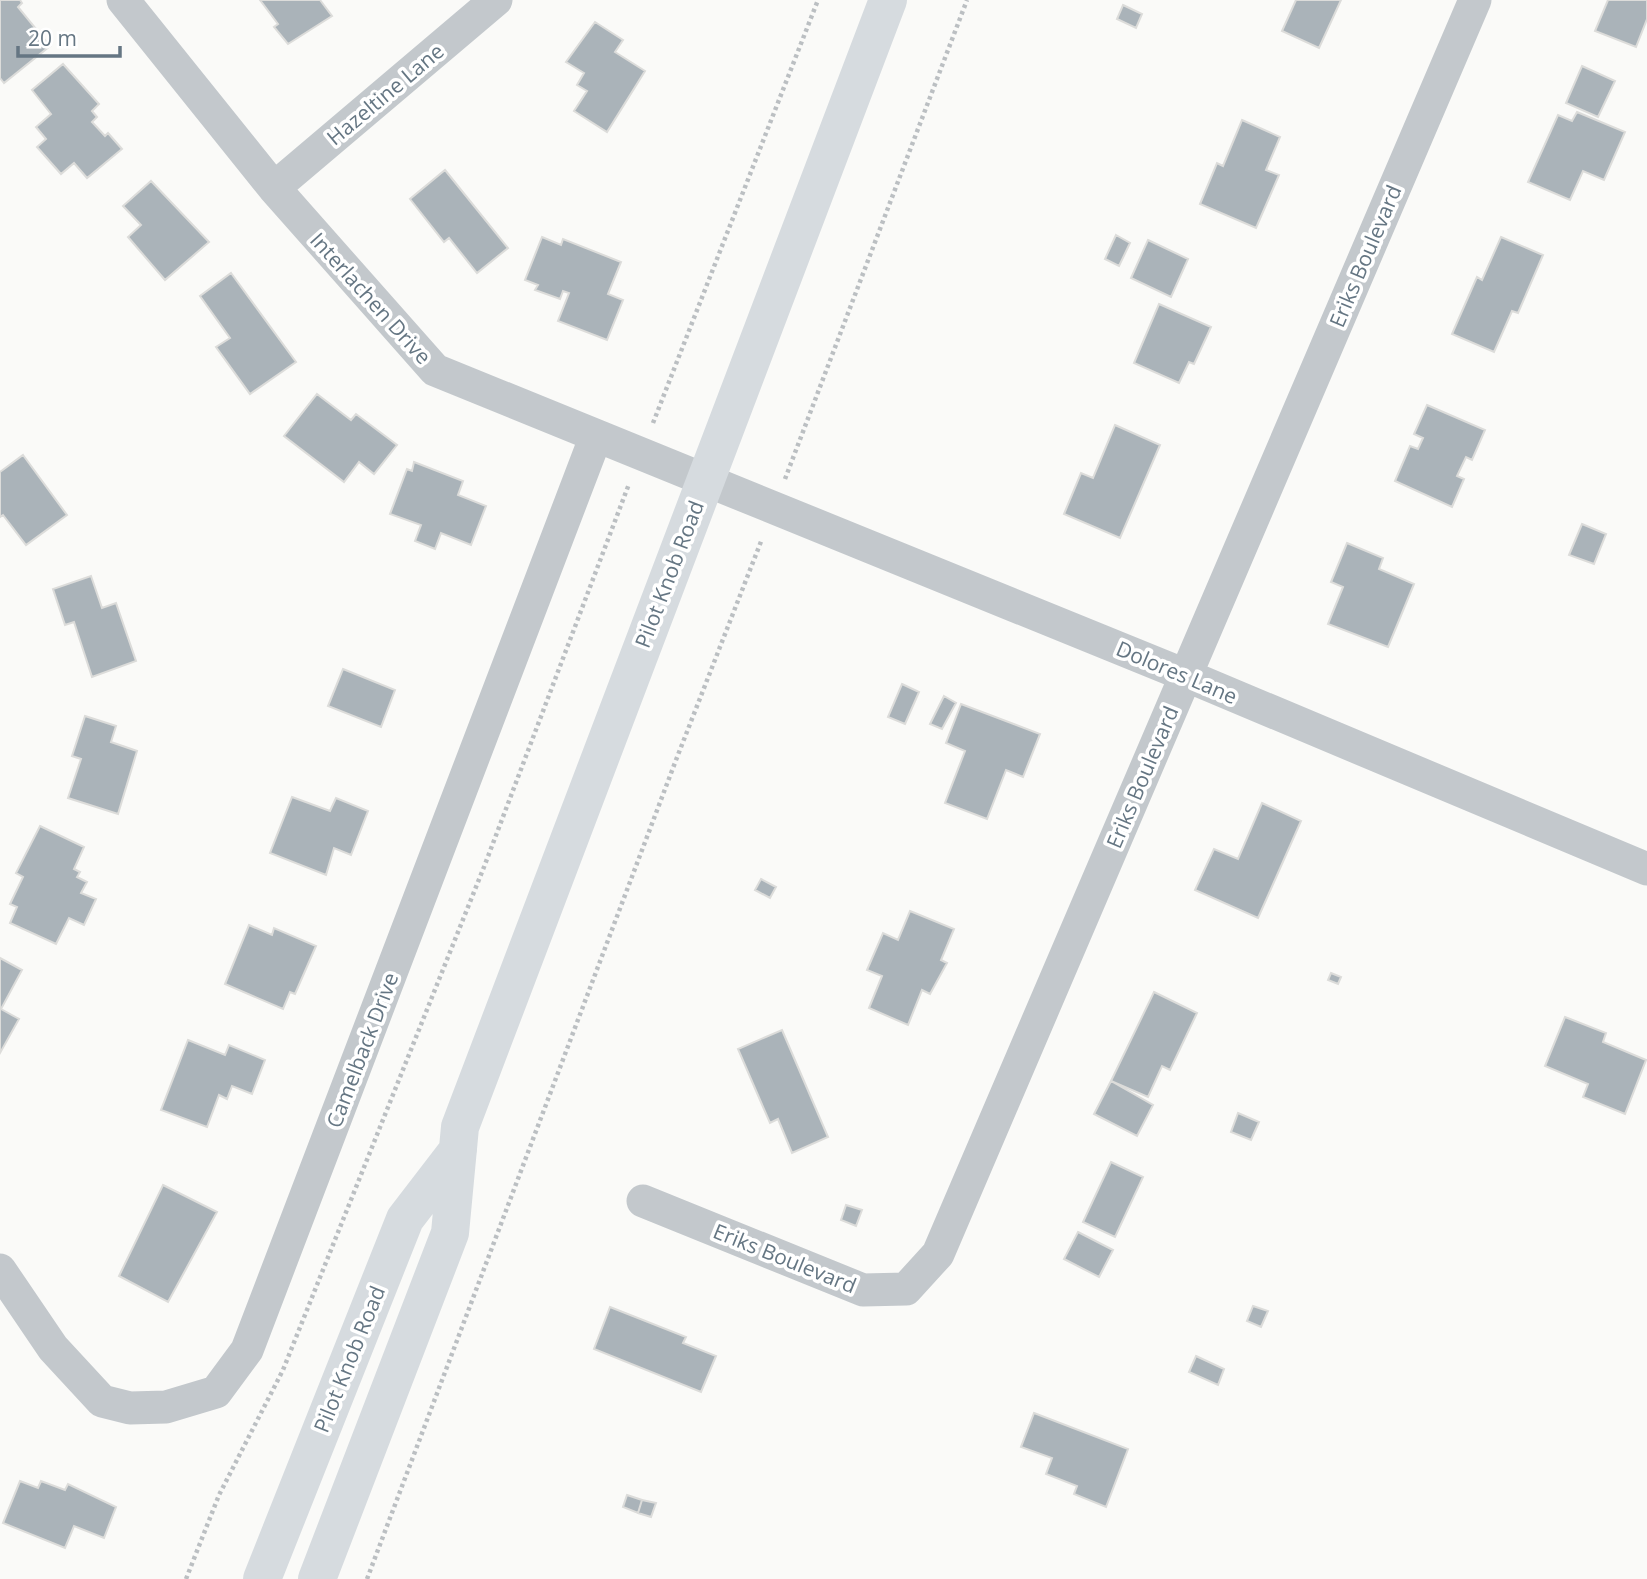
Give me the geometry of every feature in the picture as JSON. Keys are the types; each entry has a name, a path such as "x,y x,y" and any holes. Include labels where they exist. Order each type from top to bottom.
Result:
{"main road":[{"name":"Pilot Knob Road","path":"317,1579 450,1233 460,1127 888,0"},
{"name":"Pilot Knob Road","path":"262,1579 405,1219 458,1150"}],"street":[{"name":"Interlachen Drive","path":"123,0 274,188 435,370 704,481"},
{"name":"Hazeltine Lane","path":"274,188 496,0"},
{"name":"Eriks Boulevard","path":"643,1200 863,1290 905,1289 938,1254 1475,0"},
{"name":"Camelback Drive","path":"0,1270 53,1348 102,1401 130,1408 166,1407 216,1392 247,1350 596,436"},
{"name":"Dolores Lane","path":"704,481 775,506 1647,869"}],"path":[{"path":"186,1579 219,1495 283,1370 323,1271 489,854 640,454 818,0"},
{"path":"367,1579 666,786 968,0"}],"building":[{"path":"0,0 20,0 22,3 18,7 50,46 4,83 0,78"},
{"path":"260,0 320,0 332,16 288,44 274,27 278,24"},
{"path":"1296,0 1341,0 1319,48 1282,31"},
{"path":"1608,0 1647,0 1647,19 1636,47 1595,31"},
{"path":"1123,5 1142,14 1136,28 1117,19"},
{"path":"595,22 623,40 615,52 645,71 607,132 574,111 587,91 577,85 584,73 566,62"},
{"path":"63,64 99,104 92,111 97,117 92,122 105,136 108,133 122,149 87,178 74,163 61,174 37,147 46,139 36,127 51,114 32,90"},
{"path":"1582,66 1615,81 1598,117 1566,103"},
{"path":"1577,112 1625,132 1604,180 1583,171 1570,200 1528,182 1558,115 1572,121"},
{"path":"1242,120 1280,137 1266,170 1279,175 1256,228 1200,204 1217,163 1223,166"},
{"path":"445,170 508,248 477,273 449,238 444,242 410,199"},
{"path":"151,181 209,242 165,280 128,237 141,225 123,206"},
{"path":"1116,235 1130,243 1119,266 1105,259"},
{"path":"542,237 561,245 563,239 621,262 608,294 623,300 607,340 558,321 569,293 563,291 560,299 535,290 538,285 525,280"},
{"path":"1501,237 1543,255 1518,313 1512,311 1494,352 1452,334 1477,277 1482,280"},
{"path":"1148,240 1188,259 1171,297 1131,278"},
{"path":"231,273 296,362 250,394 216,347 230,338 200,296"},
{"path":"1159,304 1211,327 1194,364 1189,362 1179,383 1134,363"},
{"path":"317,394 351,420 356,414 397,445 374,474 359,462 344,482 284,436"},
{"path":"1427,405 1485,430 1472,460 1466,457 1457,476 1464,479 1452,507 1395,481 1410,446 1418,449 1423,438 1414,434"},
{"path":"1115,425 1160,445 1120,538 1064,514 1081,473 1093,478"},
{"path":"23,455 67,515 26,545 3,515 0,517 0,472"},
{"path":"414,462 463,481 458,495 486,506 471,545 441,533 435,549 415,541 421,525 390,514 407,469 412,471"},
{"path":"1582,524 1606,534 1594,564 1569,555"},
{"path":"1347,543 1383,558 1379,569 1414,584 1388,647 1328,624 1343,587 1331,582"},
{"path":"91,576 102,608 116,603 136,661 92,677 74,622 65,625 53,589"},
{"path":"343,669 395,690 381,727 328,706"},
{"path":"902,684 919,692 905,724 888,717"},
{"path":"944,696 956,703 942,729 930,724"},
{"path":"961,704 1040,734 1023,777 1006,770 987,819 945,803 965,751 946,743"},
{"path":"85,716 116,726 111,742 137,751 118,814 68,798 81,759 72,756"},
{"path":"292,797 330,811 336,798 368,811 351,855 334,848 326,875 270,853"},
{"path":"1262,803 1301,821 1258,918 1195,890 1214,849 1238,859"},
{"path":"40,826 84,847 74,869 80,872 77,877 87,882 81,893 96,899 84,925 69,918 56,944 10,923 17,907 10,904 23,877 16,873"},
{"path":"761,879 776,887 770,898 755,890"},
{"path":"910,911 954,929 941,960 947,963 930,994 922,990 908,1025 869,1008 882,976 867,970 883,933 898,940"},
{"path":"249,925 272,935 274,928 316,946 295,994 290,992 283,1009 225,984"},
{"path":"0,958 22,970 1,1009 19,1019 0,1053"},
{"path":"1331,973 1341,977 1338,984 1328,980"},
{"path":"1154,992 1197,1013 1170,1070 1162,1066 1148,1097 1111,1081"},
{"path":"1565,1017 1606,1033 1603,1042 1646,1060 1625,1114 1583,1097 1588,1084 1545,1066"},
{"path":"782,1030 828,1137 792,1153 778,1119 770,1123 738,1049"},
{"path":"188,1040 225,1055 229,1045 265,1060 252,1094 232,1086 227,1099 219,1095 207,1127 161,1110"},
{"path":"1111,1081 1153,1105 1137,1136 1094,1114"},
{"path":"1238,1113 1259,1122 1251,1140 1231,1132"},
{"path":"1111,1162 1143,1177 1115,1237 1083,1222"},
{"path":"163,1185 217,1212 168,1302 119,1276"},
{"path":"846,1205 862,1210 856,1226 841,1220"},
{"path":"1078,1232 1113,1250 1099,1277 1064,1259"},
{"path":"1253,1306 1268,1311 1261,1327 1247,1321"},
{"path":"610,1307 686,1337 683,1343 716,1356 701,1392 594,1349"},
{"path":"1196,1356 1224,1369 1218,1385 1189,1372"},
{"path":"1034,1413 1128,1449 1106,1507 1074,1494 1077,1486 1046,1474 1052,1458 1021,1447"},
{"path":"20,1481 38,1488 41,1481 65,1490 68,1484 116,1507 104,1538 74,1526 65,1548 3,1523"},
{"path":"627,1495 642,1500 638,1513 623,1507"},
{"path":"642,1500 656,1503 651,1517 638,1513"}]}
